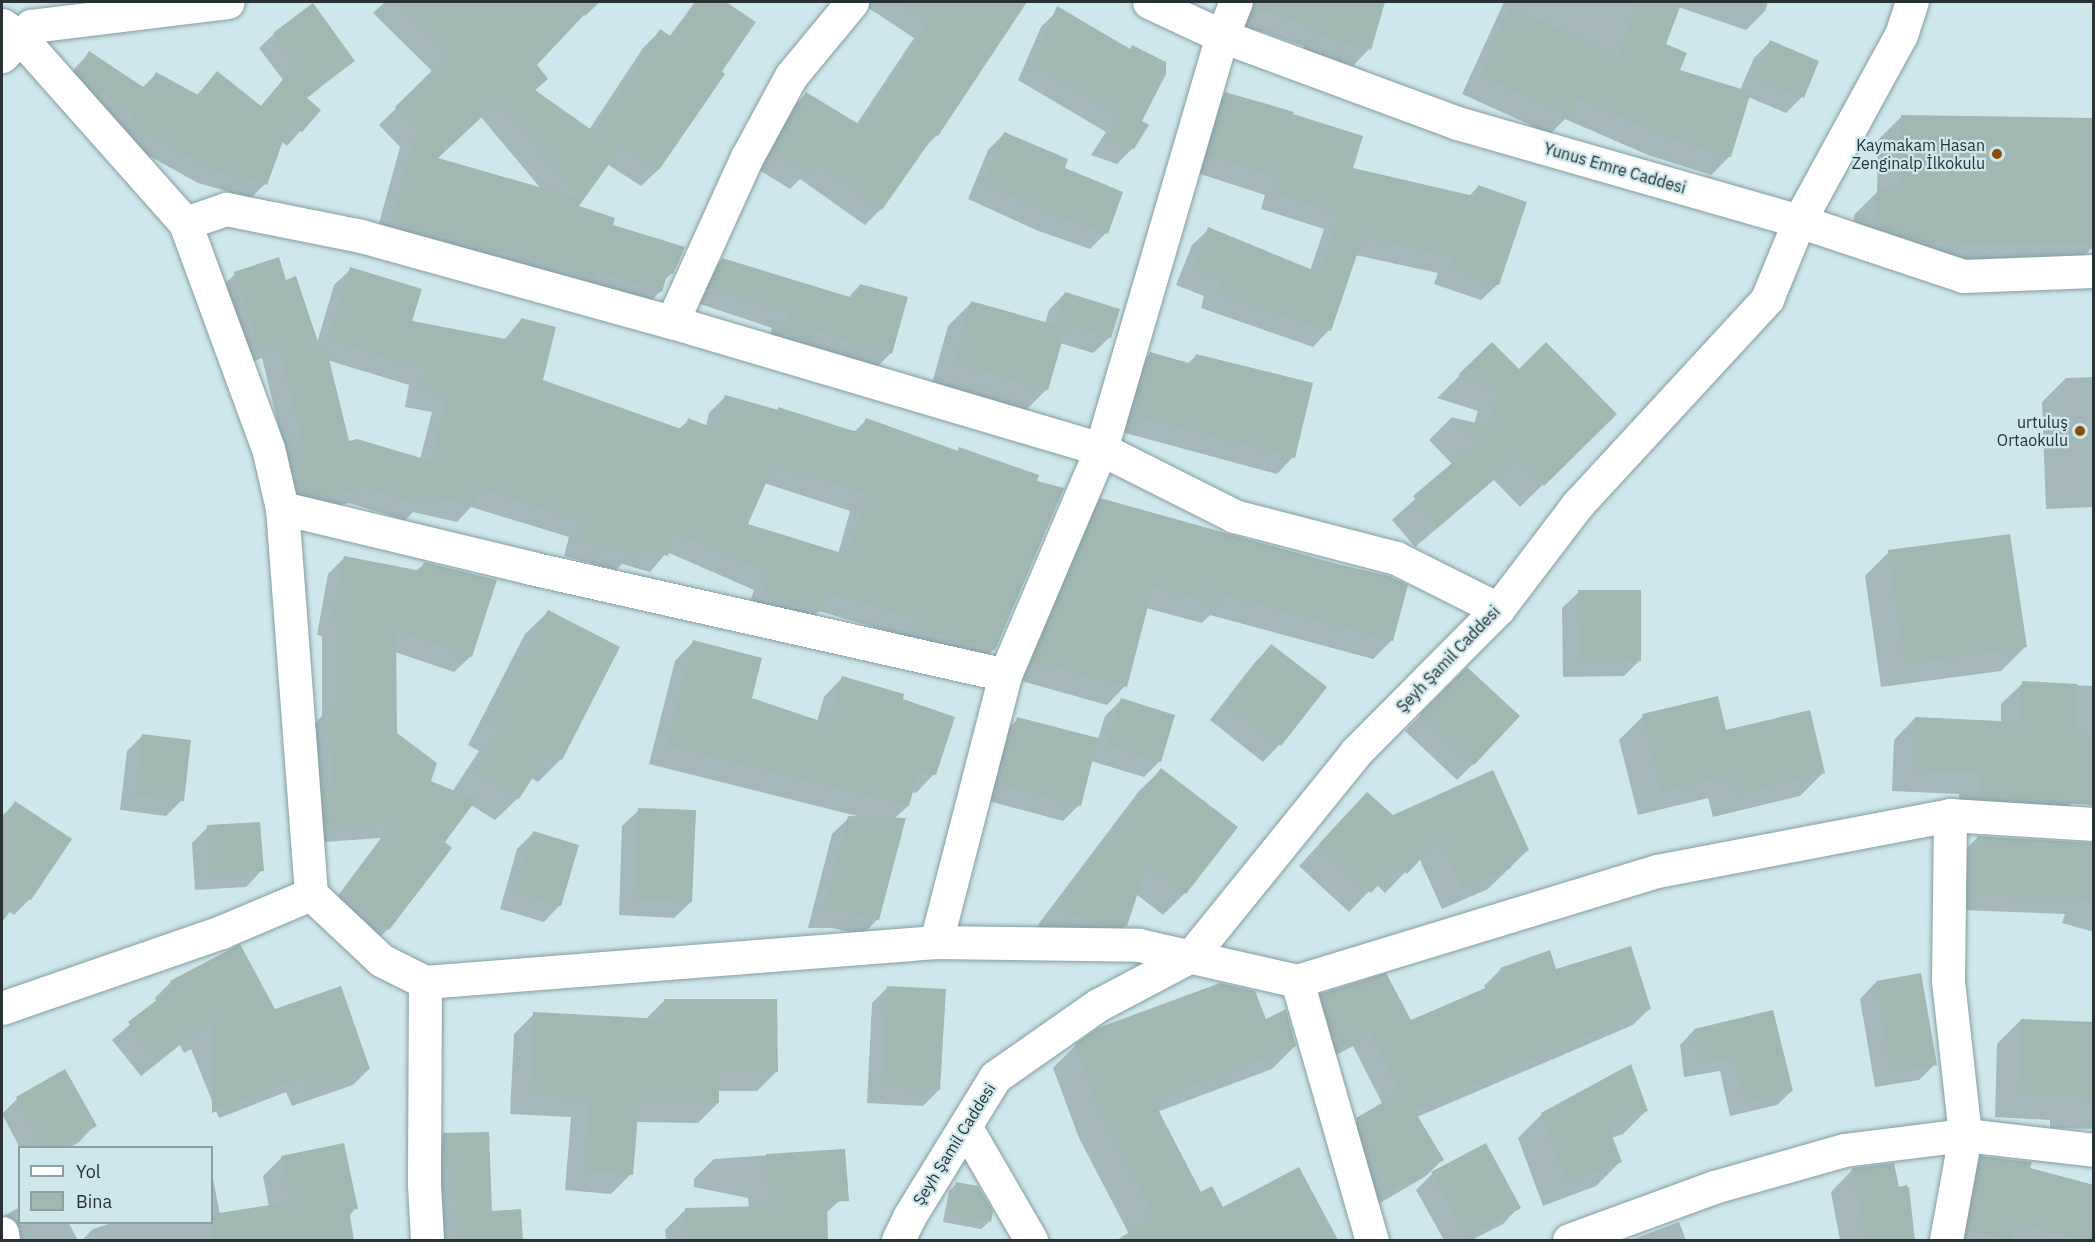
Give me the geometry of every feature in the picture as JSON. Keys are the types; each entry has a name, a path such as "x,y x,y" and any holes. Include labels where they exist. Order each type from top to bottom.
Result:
{"street":[{"path":"228,2 31,26 8,39 185,223 268,448 282,508 311,894 381,960 425,982 936,942 1139,945 1297,981 1657,871 1950,815 2094,824"},
{"path":"672,322 747,157 791,76 852,2"},
{"name":"Yunus Emre Caddesi","path":"1149,2 1222,36 1457,123 1799,221 1963,276 2094,271"},
{"path":"936,942 1005,675 1101,449 1222,36 1236,2"},
{"name":"Şeyh Şamil Caddesi","path":"898,1240 909,1217 995,1077 1098,1005 1191,956 1356,752 1498,609 1578,504 1767,299 1799,221 1901,36 1912,2"},
{"path":"185,223 226,208 361,236 672,322 1101,449 1234,516 1396,558 1498,609"},
{"path":"282,508 543,571 1005,675"},
{"path":"1946,1240 1965,1135 1948,980 1950,815"},
{"path":"2,1008 221,932 311,894"},
{"path":"1297,981 1372,1240"},
{"path":"425,982 424,1184 427,1240"},
{"path":"965,1126 1031,1240"},
{"path":"1569,1240 1714,1187 1844,1150 1965,1135 2094,1150"},
{"path":"2,1233 3,1240"}],"building":[{"path":"395,2 596,2 537,65 548,79 535,90 593,131 660,29 672,37 697,2 726,2 756,22 722,71 725,74 659,170 622,146 579,206 615,218 613,225 685,247 673,274 668,272 662,292 598,272 596,278 507,249 506,254 391,221 417,129 395,107 449,54","holes":["499,101 581,199 438,158"]},
{"path":"899,2 1027,2 938,136 935,134 882,210 815,162 807,174 772,151 806,92 860,125 929,21"},
{"path":"1254,2 1385,2 1371,50 1318,34 1320,30 1254,8"},
{"path":"1638,2 1682,2 1666,44 1687,53 1680,70 1751,92 1731,157 1667,137 1578,98 1570,116 1480,75 1511,7 1618,56"},
{"path":"313,3 355,61 306,97 321,110 302,132 290,122 267,185 212,169 128,123 133,114 86,83 76,72 89,51 146,89 156,72 198,95 217,71 261,106 296,64 273,33"},
{"path":"1057,6 1130,49 1132,45 1166,62 1166,74 1142,121 1149,125 1134,149 1105,140 1120,116 1033,64"},
{"path":"1770,40 1819,61 1804,98 1754,77"},
{"path":"1225,92 1294,112 1293,114 1363,136 1353,168 1474,196 1478,185 1527,202 1499,285 1450,268 1453,257 1363,237 1331,331 1216,292 1220,280 1192,269 1208,227 1320,273 1340,213 1276,193 1281,179 1207,155"},
{"name":"Kaymakam Hasan Zenginalp İlkokulu","path":"1901,115 2094,118 2094,245 1921,242 1877,227 1877,189 1900,190"},
{"path":"1004,132 1068,159 1065,168 1123,192 1108,234 1052,214 983,183"},
{"path":"279,257 286,280 296,276 323,357 326,347 349,441 357,439 431,461 447,396 421,390 425,369 328,339 350,267 422,289 412,321 516,341 521,318 556,327 543,380 684,430 688,418 716,429 725,395 778,410 778,407 860,433 866,418 958,451 959,447 1039,475 1037,481 1064,488 995,650 913,627 916,618 826,592 820,612 763,594 770,573 674,532 668,556 636,547 634,555 580,540 585,521 479,488 475,506 426,495 422,505 366,487 321,498 303,494 294,456 305,454 278,343 260,349 234,272","holes":["774,465 866,494 848,555 748,524"]},
{"path":"722,258 853,298 860,284 908,297 892,354 815,330 812,340 782,331 788,312 709,286"},
{"path":"1065,292 1120,309 1111,338 1056,321"},
{"path":"971,301 1066,328 1048,390 954,363"},
{"path":"1492,342 1519,369 1546,342 1617,414 1544,486 1518,459 1438,526 1413,496 1476,443 1451,417 1488,426 1499,389 1458,375"},
{"path":"1150,352 1192,364 1196,354 1313,383 1295,458 1133,415"},
{"path":"1100,498 1337,564 1389,576 1408,585 1393,641 1202,589 1222,605 1153,587 1127,687 1032,661"},
{"path":"2010,534 2027,647 1905,664 1888,550"},
{"path":"344,556 421,571 424,562 497,580 472,657 396,631 397,733 437,763 431,781 476,800 445,842 452,848 389,930 342,893 395,823 325,827 322,792 335,791 326,710 338,709 338,620 332,619"},
{"path":"1578,590 1641,590 1641,661 1579,662"},
{"path":"548,610 620,647 562,760 549,753 519,799 473,769 501,728 490,722"},
{"path":"693,640 762,658 752,698 829,724 842,676 904,694 903,699 955,717 936,775 919,770 909,806 667,745"},
{"path":"1271,644 1327,687 1281,746 1225,703"},
{"path":"1467,667 1520,716 1474,765 1420,714"},
{"path":"2022,681 2077,684 2076,734 2094,737 2094,805 1979,798 1980,773 1913,770 1915,717 2020,722"},
{"path":"1718,696 1726,730 1810,710 1825,773 1737,794 1732,774 1661,792 1642,714"},
{"path":"1121,698 1175,715 1161,762 1106,745"},
{"path":"1017,717 1098,738 1081,806 1000,784"},
{"path":"142,734 191,740 184,801 135,795"},
{"path":"1161,768 1238,827 1186,894 1147,865 1127,926 1108,926 1054,908"},
{"path":"1493,770 1529,850 1507,860 1511,868 1462,889 1440,838 1407,874 1397,864 1371,893 1319,844 1367,792 1393,815"},
{"path":"15,801 72,839 31,900 23,895 2,922 2,821"},
{"path":"638,808 696,810 692,902 634,899"},
{"path":"848,816 906,818 879,920 849,912 823,912"},
{"path":"260,822 264,871 211,874 207,825"},
{"path":"533,831 579,845 561,906 515,893"},
{"path":"1977,836 2094,843 2094,899 1975,895"},
{"path":"240,944 275,1009 341,986 370,1069 308,1091 303,1076 212,1113 212,1019 158,1061 128,1022 174,987 170,981"},
{"path":"1631,946 1651,1009 1414,1110 1444,1160 1392,1191 1363,1142 1356,1118 1401,1092 1369,1031 1336,1049 1320,994 1386,973 1411,1020 1504,980 1500,968 1550,950 1556,969"},
{"path":"1921,973 1937,1065 1891,1072 1876,981"},
{"path":"1220,983 1255,991 1266,1019 1286,1009 1296,1046 1153,1100 1201,1192 1212,1186 1223,1207 1299,1167 1338,1240 1117,1240 1154,1216 1101,1115 1075,1044 1098,1028"},
{"path":"887,986 946,989 940,1090 882,1087"},
{"path":"664,999 777,999 778,1072 719,1072 719,1103 639,1102 633,1175 584,1170 590,1098 530,1094 533,1012 664,1019"},
{"path":"1773,1010 1793,1091 1745,1103 1734,1058 1698,1063 1694,1029"},
{"path":"2021,1019 2094,1022 2094,1097 2018,1094"},
{"path":"1631,1064 1648,1111 1608,1125 1622,1162 1567,1183 1541,1113"},
{"path":"65,1069 97,1126 62,1146 43,1146 16,1097"},
{"path":"489,1132 492,1211 521,1209 523,1240 458,1240 454,1166 443,1167 443,1133"},
{"path":"344,1143 358,1209 349,1210 354,1240 212,1240 213,1214 291,1202 281,1156"},
{"path":"1486,1143 1521,1208 1467,1237 1431,1172"},
{"path":"845,1149 849,1201 827,1202 828,1240 686,1240 685,1208 769,1206 766,1154"},
{"path":"1980,1156 2032,1162 2030,1168 2094,1185 2094,1240 2081,1240 2015,1223 2010,1240 1967,1230"},
{"path":"1894,1163 1899,1187 1907,1185 1913,1240 1866,1240 1852,1168"},
{"path":"956,1182 978,1186 993,1211 991,1222 950,1214"}],"place":[{"name":"Kaymakam Hasan Zenginalp İlkokulu","path":"1997,154"},
{"name":"urtuluş Ortaokulu","path":"2080,431"}]}
